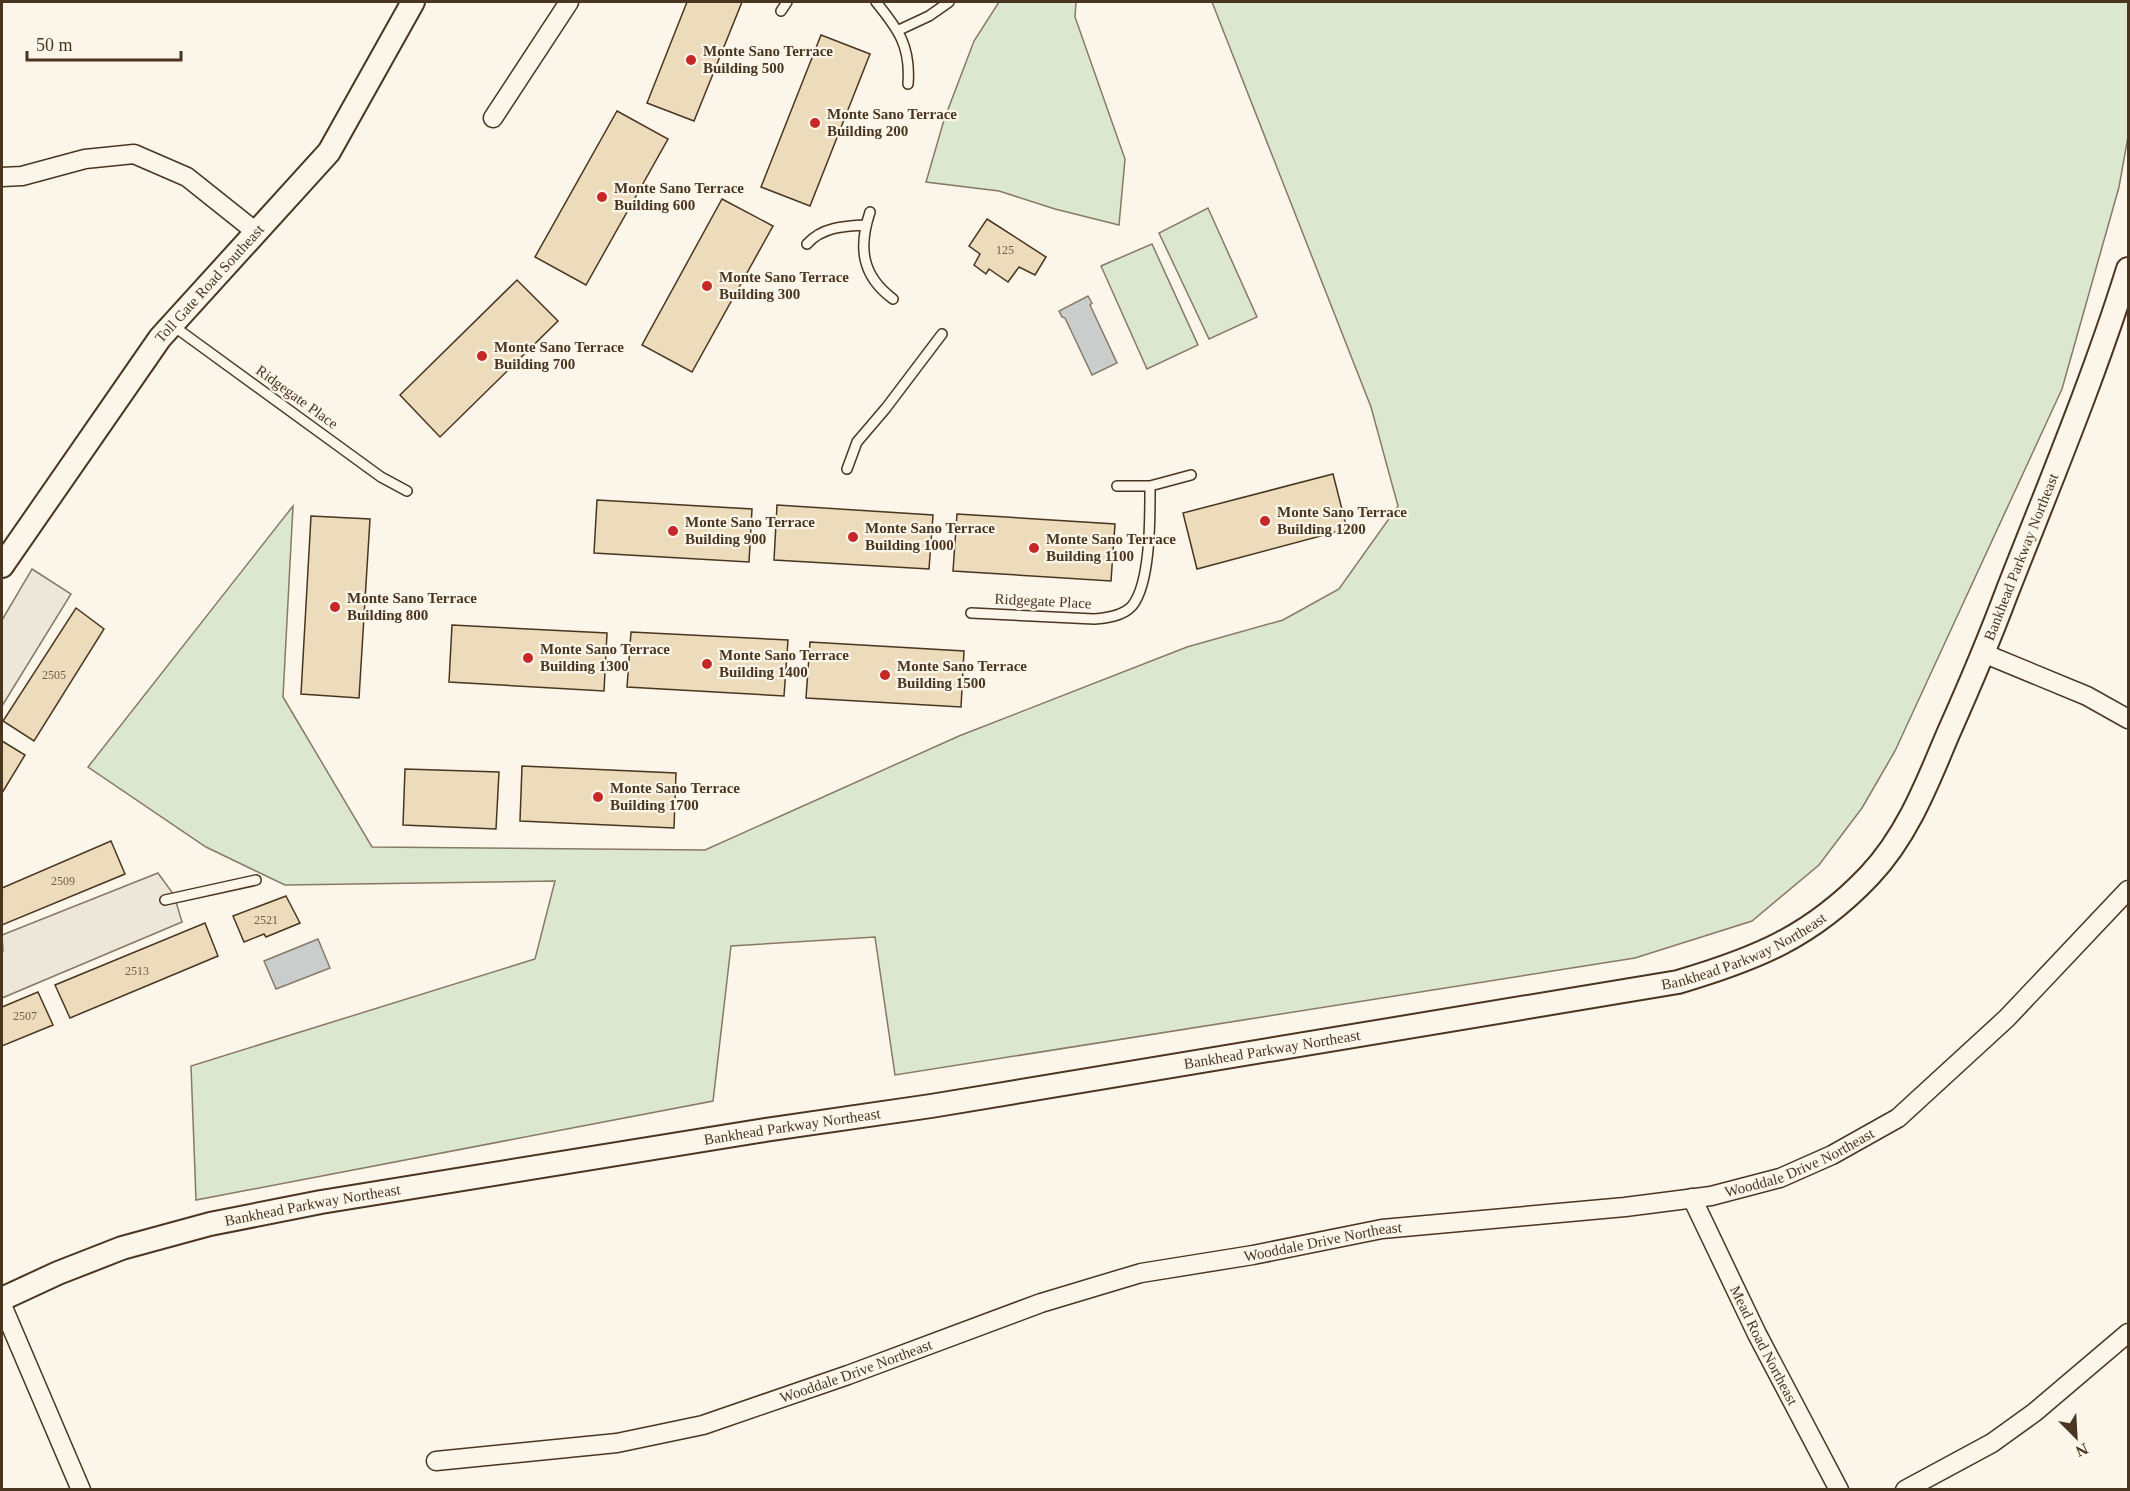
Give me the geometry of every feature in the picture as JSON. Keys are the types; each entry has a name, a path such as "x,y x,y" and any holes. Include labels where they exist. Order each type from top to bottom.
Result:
{"street":[{"name":"Toll Gate Road Southeast","path":"2,566 153,348 328,152 413,2"},
{"path":"493,118 569,2"},
{"path":"2,177 22,176 85,159 134,154 187,177 256,232"},
{"name":"Bankhead Parkway Northeast","path":"2,1299 58,1273 122,1248 210,1224 265,1213 754,1132 1327,1042 1678,982 1731,967 1773,949 1838,907 1871,874 1897,840 1920,800 1983,653 2109,331 2128,269"},
{"path":"1983,653 2087,696 2128,719"},
{"name":"Wooddale Drive Northeast","path":"436,1461 617,1443 703,1425 848,1375 1041,1303 1142,1273 1253,1255 1382,1229 1625,1207 1711,1196 1780,1178 1832,1155 1898,1118 2007,1018 2128,890"},
{"name":"Mead Road Northeast","path":"1692,1198 1757,1334 1839,1490"},
{"path":"2,1305 81,1490"},
{"path":"1905,1490 1992,1443 2035,1412 2128,1333"}],"lane":[{"path":"781,11 787,2"},
{"path":"876,2 899,30 906,51 908,84"},
{"path":"899,30 929,16 949,2"},
{"path":"870,212 863,244 866,263 872,279 893,299"},
{"path":"807,244 814,236 838,226 866,225"},
{"name":"Ridgegate Place","path":"172,325 381,477 407,491"},
{"path":"847,469 857,442 942,334"},
{"path":"1117,486 1150,486 1191,475"},
{"name":"Ridgegate Place","path":"971,613 1094,619 1113,618 1132,606 1142,585 1147,555 1150,486"},
{"path":"165,900 256,880"}],"green space":[{"path":"999,2 1076,2 1075,17 1125,159 1119,225 1055,209 999,191 926,182 944,120 974,41"},
{"path":"1212,2 2128,2 2128,137 2119,187 2062,389 1895,751 1862,808 1819,865 1752,921 1635,958 895,1075 875,937 731,946 713,1101 196,1200 191,1066 535,959 555,881 285,885 206,847 88,767 293,506 283,697 372,847 705,850 959,736 1187,647 1283,620 1339,589 1398,506 1371,407"},
{"path":"1208,208 1257,317 1209,339 1159,233"},
{"path":"1152,244 1198,345 1147,369 1101,266"}],"shaded area":[{"path":"1088,296 1117,363 1092,375 1065,318 1059,311"},
{"path":"32,569 71,594 2,706 2,620"},
{"path":"158,873 174,895 182,922 2,998 2,935"},
{"path":"318,939 330,968 276,989 264,961"}],"building":[{"name":"Monte Sano Terrace Building 500","path":"687,2 742,2 694,121 647,103"},
{"name":"Monte Sano Terrace Building 200","path":"821,35 870,54 810,206 761,187"},
{"name":"Monte Sano Terrace Building 600","path":"617,111 668,139 586,285 535,257"},
{"name":"Monte Sano Terrace Building 300","path":"722,199 773,226 692,372 642,345"},
{"path":"987,219 1046,257 1035,275 1019,267 1008,282 989,269 986,274 974,265 980,254 969,246"},
{"name":"Monte Sano Terrace Building 700","path":"517,280 558,321 440,437 400,395"},
{"name":"Monte Sano Terrace Building 1200","path":"1333,474 1347,529 1197,569 1183,513"},
{"name":"Monte Sano Terrace Building 900","path":"597,500 752,509 749,562 594,553"},
{"name":"Monte Sano Terrace Building 1000","path":"777,505 933,515 929,569 774,560"},
{"name":"Monte Sano Terrace Building 1100","path":"957,514 1115,524 1111,581 953,571"},
{"name":"Monte Sano Terrace Building 800","path":"311,516 370,519 359,698 301,694"},
{"path":"76,608 104,629 34,741 3,721"},
{"name":"Monte Sano Terrace Building 1300","path":"452,625 607,633 604,691 449,682"},
{"name":"Monte Sano Terrace Building 1400","path":"631,632 788,640 784,696 627,687"},
{"name":"Monte Sano Terrace Building 1500","path":"810,642 964,651 961,707 806,698"},
{"path":"2,741 25,755 2,793"},
{"name":"Monte Sano Terrace Building 1700","path":"522,766 676,773 674,828 520,821"},
{"path":"405,769 499,772 496,829 403,825"},
{"path":"111,841 125,874 2,925 2,888"},
{"path":"286,896 300,923 266,937 264,934 244,942 233,916"},
{"path":"205,923 218,956 70,1018 55,985"},
{"path":"38,992 53,1025 2,1046 2,1007"}],"place":[{"name":"Monte Sano Terrace Building 500","path":"691,60"},
{"name":"Monte Sano Terrace Building 200","path":"815,123"},
{"name":"Monte Sano Terrace Building 600","path":"602,197"},
{"name":"Monte Sano Terrace Building 300","path":"707,286"},
{"name":"Monte Sano Terrace Building 700","path":"482,356"},
{"name":"Monte Sano Terrace Building 1200","path":"1265,521"},
{"name":"Monte Sano Terrace Building 900","path":"673,531"},
{"name":"Monte Sano Terrace Building 1000","path":"853,537"},
{"name":"Monte Sano Terrace Building 1100","path":"1034,548"},
{"name":"Monte Sano Terrace Building 800","path":"335,607"},
{"name":"Monte Sano Terrace Building 1300","path":"528,658"},
{"name":"Monte Sano Terrace Building 1400","path":"707,664"},
{"name":"Monte Sano Terrace Building 1500","path":"885,675"},
{"name":"Monte Sano Terrace Building 1700","path":"598,797"}]}
